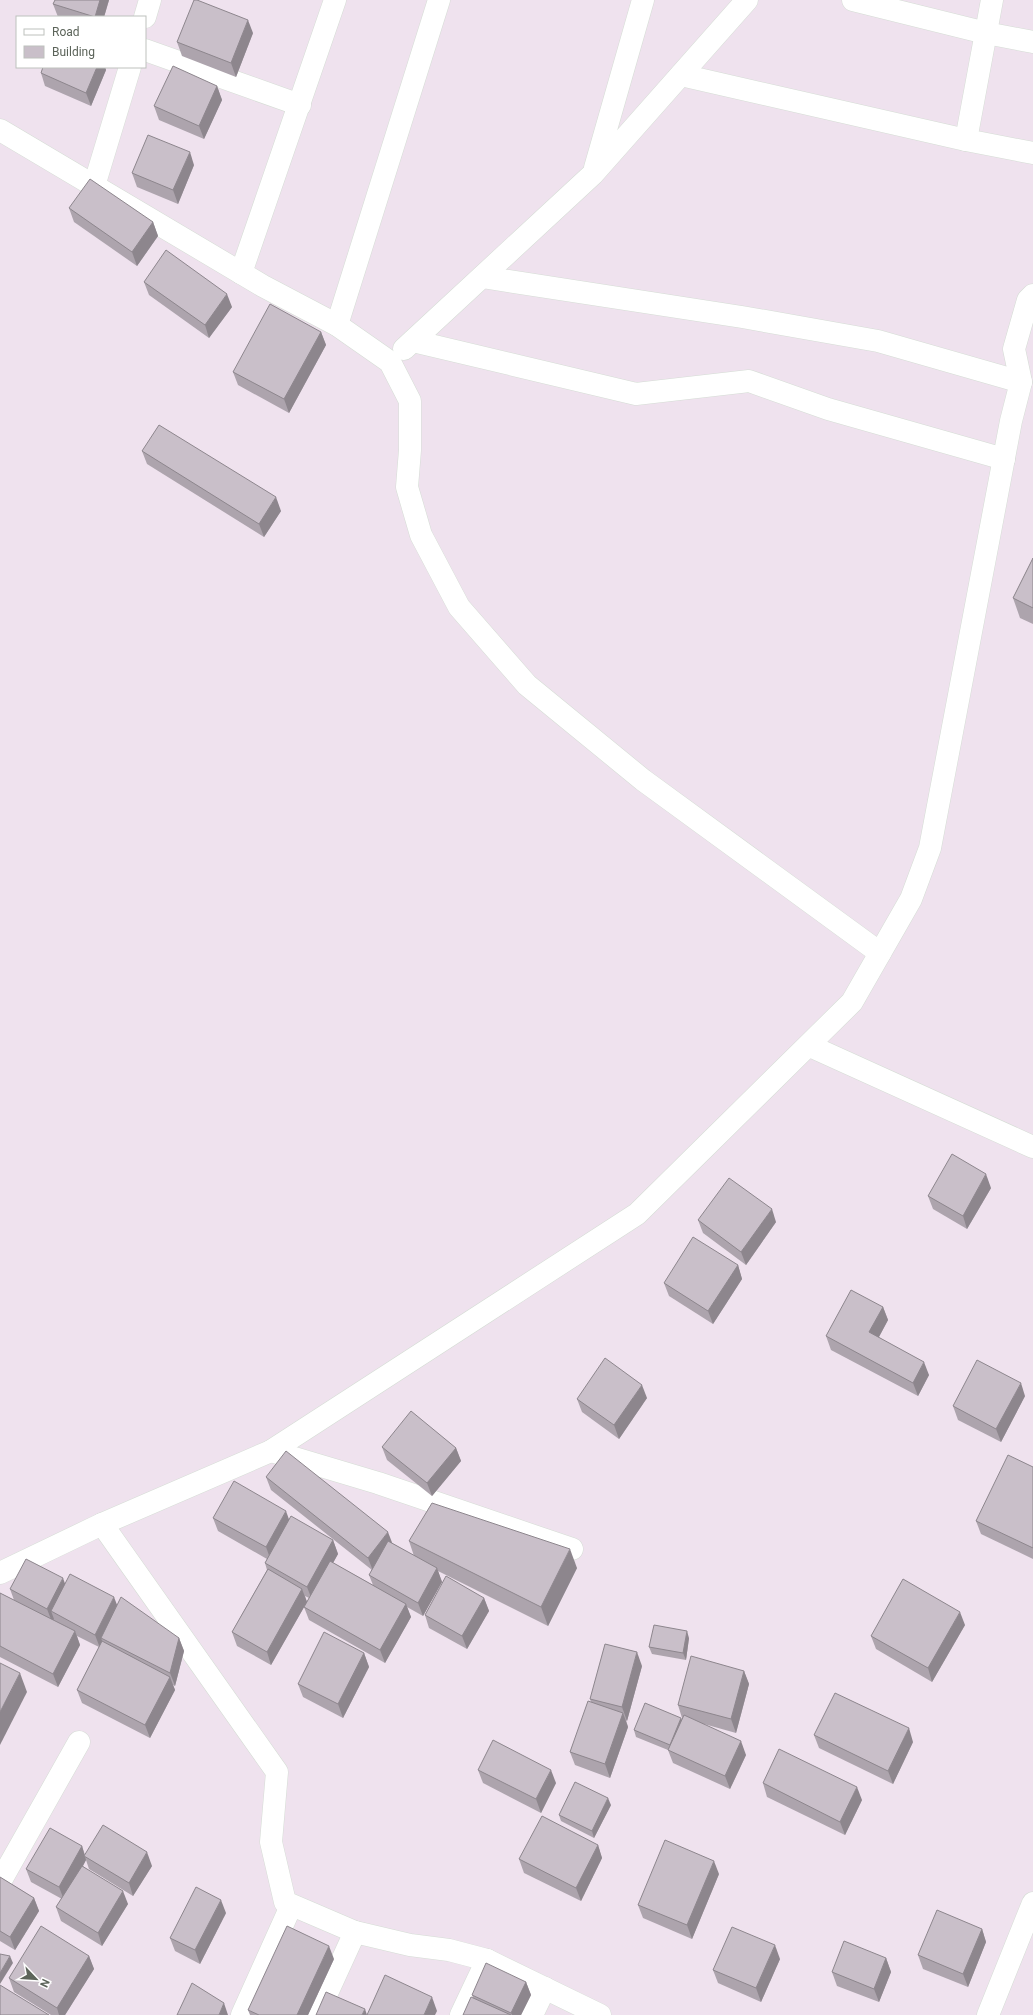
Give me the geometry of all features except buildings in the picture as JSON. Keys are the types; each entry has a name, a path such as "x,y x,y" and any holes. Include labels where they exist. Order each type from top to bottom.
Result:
{"street":[{"path":"145,16 150,0"},
{"path":"241,273 335,0"},
{"path":"337,325 439,0"},
{"path":"593,174 643,0"},
{"path":"390,362 593,174 747,0"},
{"path":"853,0 986,33 1033,42"},
{"path":"966,140 992,0"},
{"path":"146,50 300,105"},
{"path":"94,186 130,68"},
{"path":"681,75 966,140 1033,153"},
{"path":"0,130 241,273 337,325 390,362 410,401 410,450 407,487 421,534 459,607 527,685 643,780 880,952"},
{"path":"482,277 742,317 878,341 1021,382"},
{"path":"0,1573 102,1524 271,1451 637,1214 810,1046 852,1002 910,899 930,848 1004,459 1021,382 1014,349 1028,300 1033,295"},
{"path":"413,341 636,394 749,381 828,409 1004,459"},
{"path":"810,1046 1033,1147"},
{"path":"271,1451 378,1483 572,1549"},
{"path":"102,1524 277,1772 271,1842 284,1902 355,1932 410,1945 449,1950 487,1960 600,2015"},
{"path":"0,1882 79,1742"},
{"path":"988,2015 1033,1903"},
{"path":"242,2015 291,1906"},
{"path":"317,2015 355,1932"},
{"path":"461,2015 487,1960"},
{"path":"532,2015 545,1988"}]}
